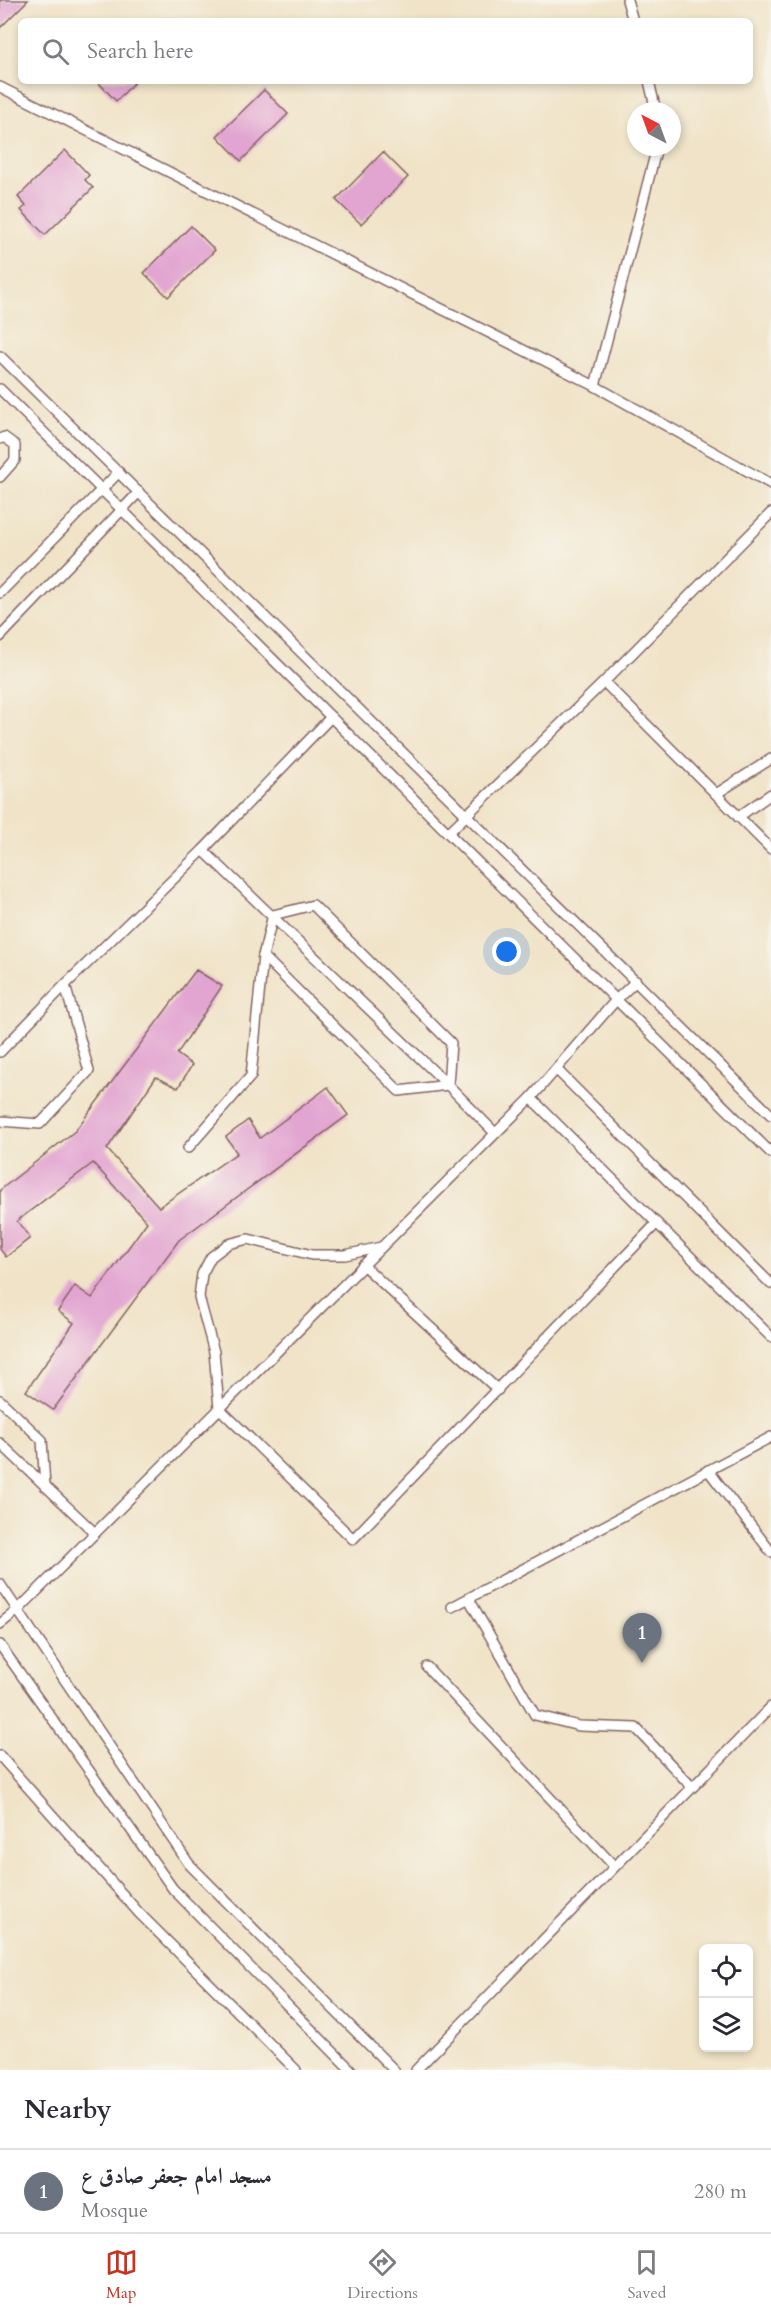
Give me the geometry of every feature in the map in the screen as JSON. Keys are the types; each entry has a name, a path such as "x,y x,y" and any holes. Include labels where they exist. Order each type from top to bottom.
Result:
{"lane":[{"path":"627,0 632,18"},
{"path":"650,84 654,102"},
{"path":"0,87 595,386 771,484"},
{"path":"595,386 655,156"},
{"path":"0,356 771,1114"},
{"path":"0,389 771,1153"},
{"path":"0,439 4,437 15,445 15,460 0,477"},
{"path":"0,593 119,472"},
{"path":"0,637 140,492"},
{"path":"448,833 604,682 771,513"},
{"path":"604,682 771,849"},
{"path":"0,1052 203,850 330,717"},
{"path":"716,794 771,759"},
{"path":"738,817 771,794"},
{"path":"203,850 448,1085 495,1134"},
{"path":"273,915 313,905 451,1043 448,1085"},
{"path":"188,1148 251,1076 263,956 273,915"},
{"path":"263,956 399,1090 448,1085"},
{"path":"0,1624 18,1610 531,1098 616,1000 636,981"},
{"path":"0,1121 40,1124 89,1071 65,985"},
{"path":"556,1070 771,1284"},
{"path":"531,1098 771,1336"},
{"path":"381,1247 345,1255 312,1254 248,1239 228,1244 211,1257 202,1274 199,1297 214,1352 219,1408 353,1539 657,1224"},
{"path":"363,1266 498,1390"},
{"path":"0,1400 42,1440 45,1486"},
{"path":"452,1607 771,1437"},
{"path":"0,1443 95,1533"},
{"path":"708,1470 771,1552"},
{"path":"0,1584 189,1864 394,2070"},
{"path":"469,1599 535,1716 579,1726 636,1728 692,1787"},
{"path":"0,1645 173,1889 351,2070"},
{"path":"427,1667 614,1866"},
{"path":"416,2070 771,1707"},
{"path":"0,1756 139,1913 296,2070"}],"building":[{"path":"0,0 28,0 0,28"},
{"path":"100,84 133,84 116,101"},
{"path":"264,90 288,114 241,161 217,136"},
{"path":"65,150 89,175 85,180 93,188 45,235 21,210 26,206 18,197"},
{"path":"383,152 408,177 361,224 336,200"},
{"path":"191,226 215,250 168,297 144,273"},
{"path":"196,970 222,986 177,1054 192,1065 178,1088 156,1077 107,1149 159,1207 237,1153 226,1137 248,1120 260,1138 328,1087 348,1115 179,1240 53,1410 26,1391 74,1323 58,1311 75,1286 92,1298 147,1222 93,1163 17,1221 30,1238 6,1257 0,1249 0,1190 75,1131"}],"place":[{"name":"مسجد امام جعفر صادق ع","path":"642,1663"}]}
